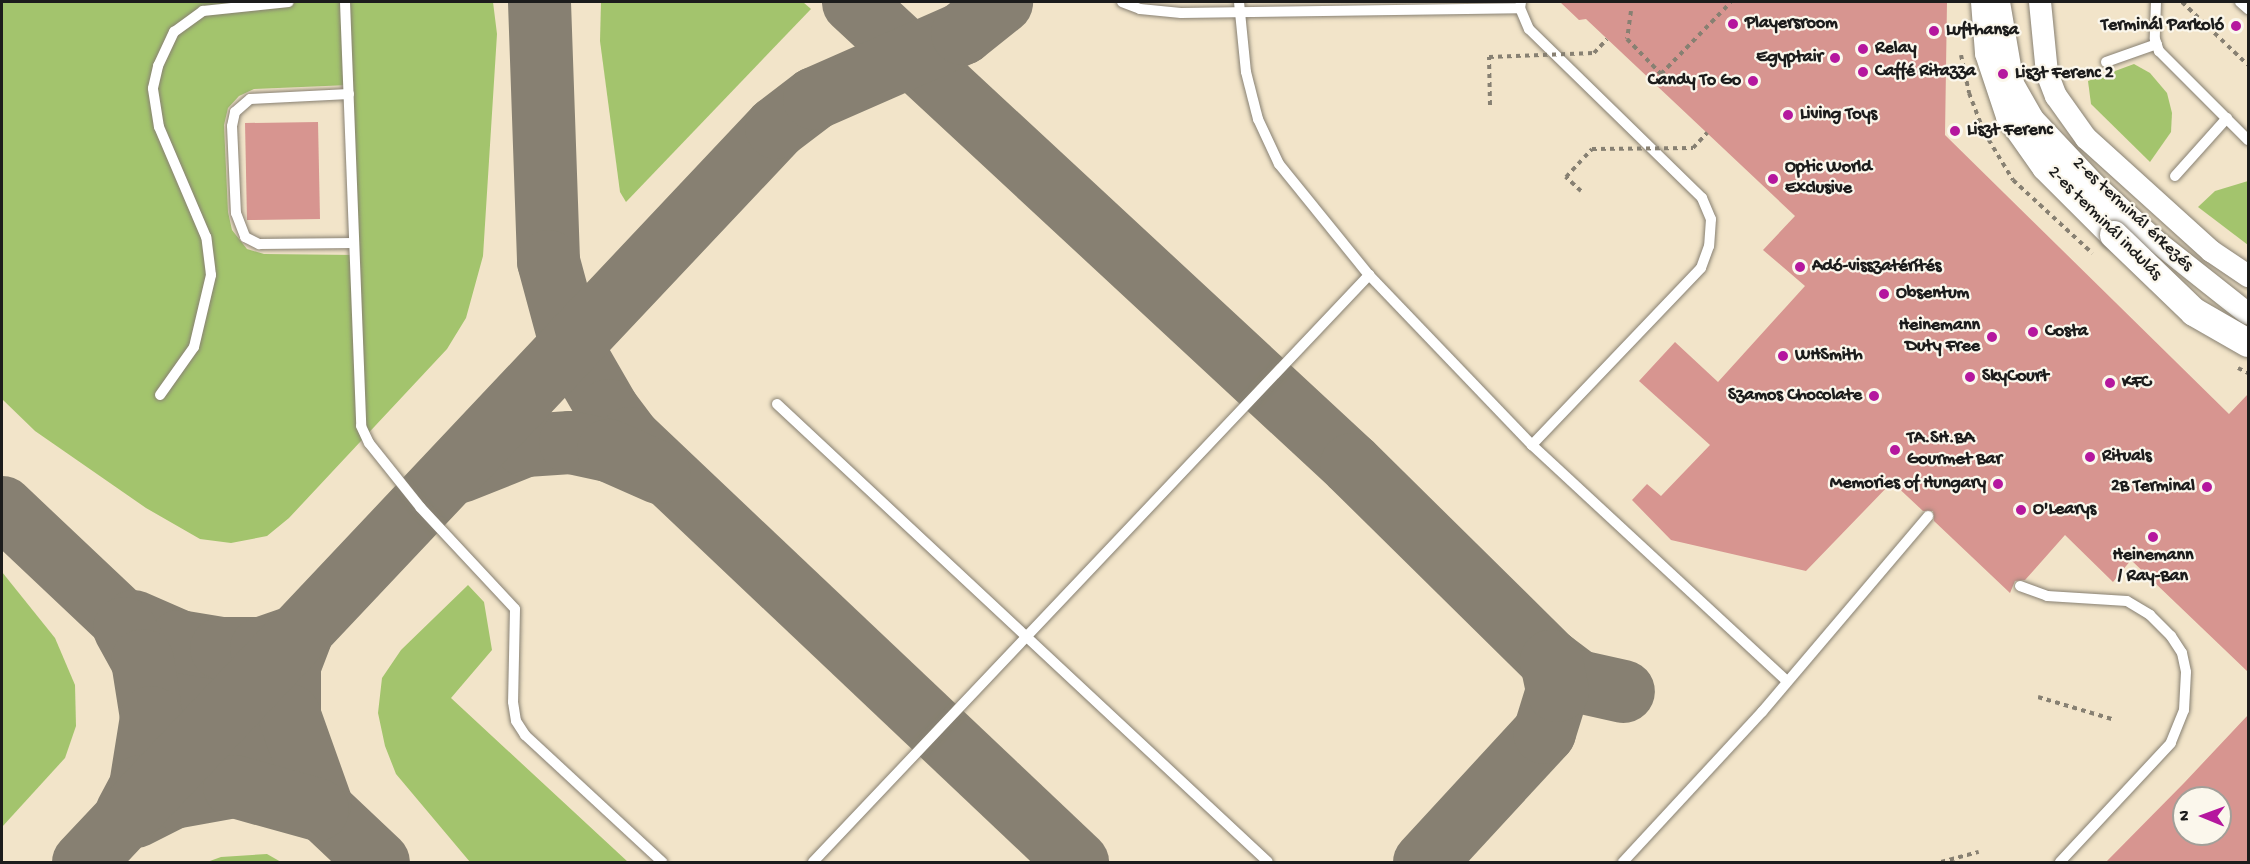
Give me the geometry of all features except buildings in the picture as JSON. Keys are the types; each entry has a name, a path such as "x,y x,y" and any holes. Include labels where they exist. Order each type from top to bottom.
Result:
{"street":[{"name":"2-es terminál indulás","path":"1985,2 1989,53 1999,90 2029,146 2179,299 2211,324 2248,343"},
{"name":"2-es terminál érkezés","path":"1999,2 2013,84 2033,119 2094,184 2156,241 2248,314"},
{"name":"2-es terminál érkezés","path":"2040,2 2047,73 2055,96 2086,138 2211,251 2248,276"}],"lane":[{"path":"160,395 194,347 211,275 206,237 159,127 153,88 158,66 174,32 203,11 289,2"},
{"path":"345,2 359,410 369,443 420,507 515,609 513,702 516,721 525,735 662,862"},
{"path":"1122,2 1164,13 1239,7 1520,5 1529,29 1702,198 1711,219 1709,246 1701,268 1532,445"},
{"path":"2157,2 2157,44 2248,140"},
{"path":"2241,2 2248,9"},
{"path":"1239,7 1248,82 1258,119 1279,164 1369,275 1532,445 1786,680"},
{"path":"2106,62 2157,44"},
{"path":"349,94 250,99 235,112 232,126 236,213 245,237 259,244 354,243"},
{"path":"2175,176 2227,118"},
{"path":"813,862 1024,636 1369,275"},
{"path":"777,404 1268,862"},
{"path":"1623,862 1762,712 1786,680 1928,516"},
{"path":"2020,586 2047,596 2127,601 2150,615 2171,636 2182,653 2186,672 2184,710 2171,742 2060,862"}],"path":[{"path":"1631,11 1627,39 1661,74 1731,2"},
{"path":"2182,2 2248,65"},
{"path":"1490,105 1489,57 1594,53 1607,39"},
{"path":"1581,191 1566,177 1592,149 1694,148 1707,133"},
{"path":"2038,697 2112,719"},
{"path":"1941,862 1979,852"}],"green space":[{"path":"2,2 493,2 497,34 483,256 466,318 447,349 289,518 267,536 231,543 200,539 146,508 35,431 2,399","holes":["349,85 355,255 264,254 247,249 232,230 228,212 224,125 228,108 239,96 254,89"]},
{"path":"601,2 803,2 811,9 626,202 620,192 600,41"},
{"path":"2134,64 2150,73 2167,93 2172,113 2171,132 2150,162 2091,104 2088,81"},
{"path":"2248,181 2248,245 2198,207 2215,191"},
{"path":"2,572 55,638 75,685 76,726 65,758 2,827"},
{"path":"468,585 484,602 492,650 451,698 628,862 470,862 396,774 385,746 378,713 382,678 401,650"},
{"path":"267,854 281,862 207,862 221,857"}],"taxiway":[{"path":"539,2 548,261 571,346 608,410 629,438 1077,862"},
{"path":"853,2 1351,464 1551,661 1578,681 1623,691"},
{"path":"83,862 776,127 814,98 962,33 1001,2"},
{"path":"460,471 525,445 570,442 608,450 658,472"},
{"path":"2,507 378,862"},
{"path":"133,621 179,641 221,648 261,648 301,634"},
{"path":"124,628 142,660 151,717 140,786 126,812"},
{"path":"301,634 289,666 289,715 320,802"},
{"path":"1424,862 1544,732 1557,690 1551,661"},
{"path":"135,816 173,797 234,786 317,809"}],"place":[{"name":"Playersroom","path":"1733,24"},
{"name":"Terminál Parkoló","path":"2236,26"},
{"name":"Lufthansa","path":"1934,31"},
{"name":"Relay","path":"1863,49"},
{"name":"Egyptair","path":"1835,58"},
{"name":"Caffé Ritazza","path":"1863,72"},
{"name":"Liszt Ferenc 2","path":"2003,74"},
{"name":"Candy To Go","path":"1753,81"},
{"name":"Living Toys","path":"1788,115"},
{"name":"Liszt Ferenc","path":"1955,131"},
{"name":"Optic World Exclusive","path":"1773,179"},
{"name":"Adó-visszatérítés","path":"1800,267"},
{"name":"Obsentum","path":"1884,294"},
{"name":"Costa","path":"2033,332"},
{"name":"Heinemann Duty Free","path":"1992,337"},
{"name":"WHSmith","path":"1783,356"},
{"name":"SkyCourt","path":"1970,377"},
{"name":"KFC","path":"2110,383"},
{"name":"Szamos Chocolate","path":"1874,396"},
{"name":"TA.SH.BA Gourmet Bar","path":"1895,450"},
{"name":"Rituals","path":"2090,457"},
{"name":"Memories of Hungary","path":"1998,484"},
{"name":"2B Terminal","path":"2207,487"},
{"name":"O'Learys","path":"2021,510"},
{"name":"Heinemann / Ray-Ban","path":"2153,537"}]}
